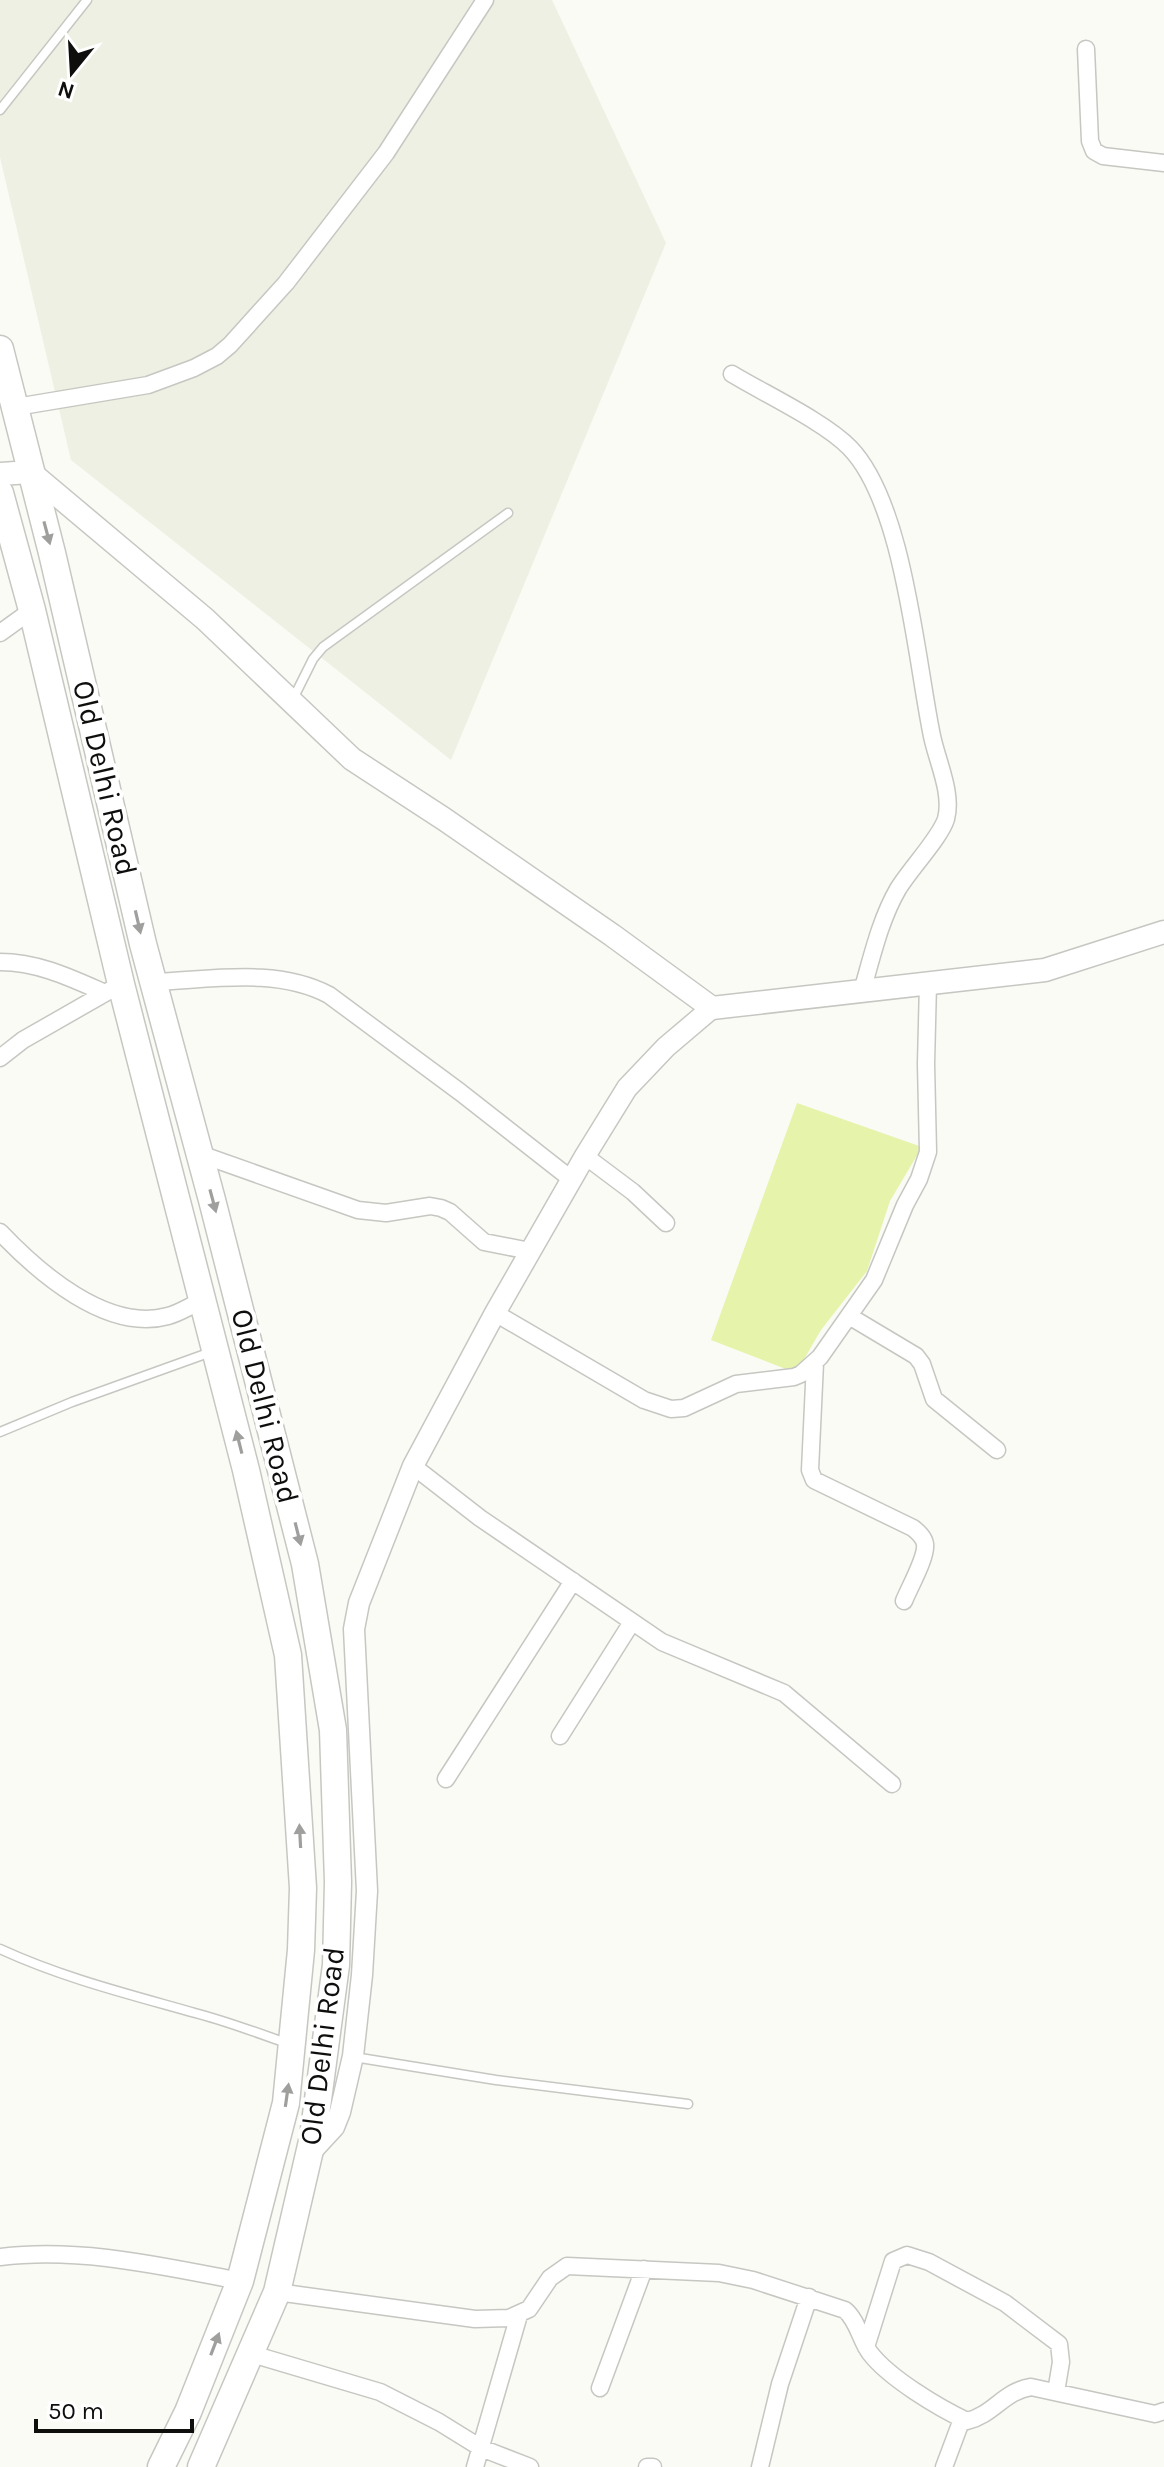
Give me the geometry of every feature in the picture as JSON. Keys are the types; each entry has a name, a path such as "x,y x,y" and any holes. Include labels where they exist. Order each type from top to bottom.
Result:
{"main road":[{"name":"Old Delhi Road","path":"0,349 8,403 52,553 154,982 305,1564 333,1730 338,1882 336,1965 324,2068 309,2154 277,2292 201,2467"},
{"path":"0,474 30,472 205,619 352,759 599,926 712,1008 1045,970 1164,932"},
{"name":"Old Delhi Road","path":"0,493 32,610 113,989 216,1351 288,1655 303,1888 294,2045 286,2103 240,2281 188,2412 161,2467"}],"street":[{"path":"8,403 148,385 217,356 286,283 386,153 485,0"},
{"path":"1086,49 1090,141 1094,151 1103,156 1164,163"},
{"path":"732,374 833,433 851,448 879,495 891,531 916,641 932,736 946,790 946,818 890,905 862,991"},
{"path":"0,633 32,610"},
{"path":"0,962 48,969 113,989"},
{"path":"154,982 274,978 312,986 329,995 448,1083 571,1179"},
{"path":"495,1313 644,1400 671,1409 684,1408 736,1384 794,1377 815,1363 874,1280 928,1152 928,983"},
{"path":"0,1058 23,1040 113,989"},
{"path":"309,2154 338,2119 353,2056 367,1891 355,1621 359,1603 413,1466 571,1179 627,1088 666,1047 712,1008"},
{"path":"200,1154 358,1210 386,1213 430,1206 441,1208 450,1212 484,1242 530,1251"},
{"path":"585,1156 644,1201 666,1223"},
{"path":"0,1232 55,1282 109,1311 135,1318 152,1318 168,1316 202,1301"},
{"path":"849,1316 916,1356 922,1364 934,1399 997,1450"},
{"path":"815,1363 810,1470 814,1480 913,1528 922,1536 924,1554 904,1601"},
{"path":"413,1466 480,1518 679,1652 784,1693 892,1784"},
{"path":"446,1779 573,1581"},
{"path":"560,1736 632,1622"},
{"path":"0,2257 61,2253 240,2281"},
{"path":"866,2347 893,2261 899,2257 916,2256 993,2296 1059,2344 1061,2362 1056,2392"},
{"path":"277,2292 475,2319 519,2315 529,2309 550,2278 567,2266 719,2273 753,2280 845,2310 852,2316 866,2347 877,2360 923,2397 967,2421 980,2418 1005,2396 1031,2387 1155,2414 1164,2411"},
{"path":"600,2388 644,2269"},
{"path":"760,2467 780,2384 809,2297"},
{"path":"475,2467 519,2315"},
{"path":"252,2354 380,2392 481,2448 530,2467"},
{"path":"944,2467 962,2419"}],"lane":[{"path":"0,110 87,0"},
{"path":"291,702 313,659 323,647 508,513"},
{"path":"0,1432 216,1351"},
{"path":"0,1949 74,1979 198,2013 294,2045"},
{"path":"353,2056 496,2080 688,2104"}],"shaded area":[{"path":"0,0 552,0 666,243 451,760 71,460 0,157"}],"green space":[{"path":"797,1103 922,1147 890,1201 867,1271 821,1330 796,1373 711,1340"}]}
